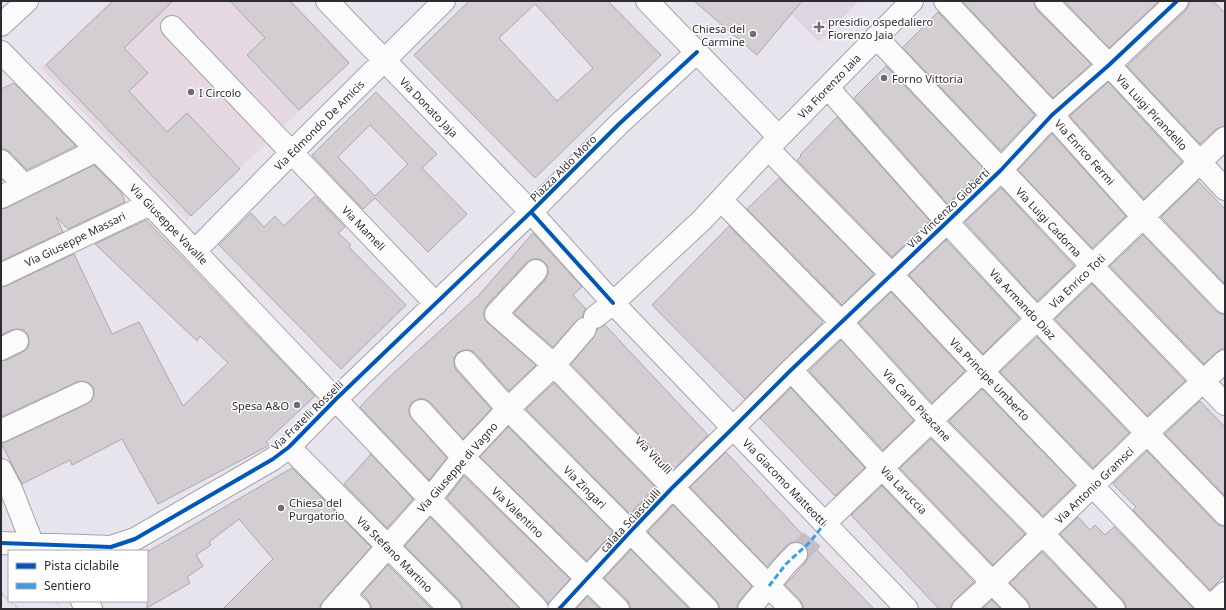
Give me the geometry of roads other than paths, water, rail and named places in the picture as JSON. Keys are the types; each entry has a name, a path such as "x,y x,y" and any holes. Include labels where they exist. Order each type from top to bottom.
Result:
{"street":[{"path":"1,24 27,1"},
{"name":"Via Donato Jaja","path":"327,1 531,212"},
{"name":"Via Edmondo De Amicis","path":"195,251 444,1"},
{"path":"614,303 702,220 774,143 697,52 647,1"},
{"name":"Via Fiorenzo Iaia","path":"774,143 912,1"},
{"name":"Via Enrico Fermi","path":"945,1 1052,115 1143,217 1225,302"},
{"name":"Via Luigi Pirandello","path":"1046,1 1109,65 1225,188"},
{"name":"Via Vincenzo Gioberti","path":"733,428 791,370 1000,170 1052,115 1109,65 1177,1"},
{"name":"Via Mameli","path":"172,28 436,304"},
{"name":"Via Luigi Cadorna","path":"876,37 1000,170 1225,404"},
{"name":"Via Giuseppe Vavalle","path":"1,52 9,72 97,150 150,204 536,609"},
{"name":"Piazza Aldo Moro","path":"614,303 531,212 619,124 697,52"},
{"name":"Via Armando Diaz","path":"828,88 947,222 1037,319 1225,514"},
{"name":"Via Enrico Toti","path":"825,523 1225,138"},
{"name":"Via Principe Umberto","path":"774,143 892,275 982,371 1093,486 1213,604"},
{"path":"1,196 97,150"},
{"path":"1,161 24,185"},
{"name":"Via Carlo Pisacane","path":"721,200 841,322 931,421 1043,534 1114,609"},
{"name":"Via Giuseppe Massari","path":"1,275 150,204"},
{"name":"Via Fratelli Rosselli","path":"1,543 35,548 111,547 135,539 273,459 289,447 336,399 531,212"},
{"name":"Via Vitulli","path":"536,271 496,314 554,365 791,609"},
{"name":"Via Giuseppe di Vagno","path":"345,604 388,546 430,499 462,457 508,409 554,365 590,323 614,303"},
{"name":"Via Giacomo Matteotti","path":"614,303 907,609"},
{"name":"Via Antonio Gramsci","path":"964,609 1147,433 1225,361"},
{"name":"Via Zingari","path":"466,362 508,409 707,609"},
{"name":"Via Laruccia","path":"791,370 882,468 1018,609"},
{"path":"1,431 82,393"},
{"name":"Via Valentino","path":"421,411 462,457 618,609"},
{"name":"calata Sciasciulli","path":"559,609 672,488 733,428"},
{"name":"Via Stefano Martino","path":"289,447 450,609"},
{"path":"1,470 11,489 35,548"},
{"path":"749,609 796,554"},
{"path":"83,602 91,609"}],"tunnel":[{"path":"796,554 810,542 825,523"}],"place":[{"name":"presidio ospedaliero Fiorenzo Jaia","path":"819,27"},
{"name":"Chiesa del Carmine","path":"753,34"},
{"name":"Forno Vittoria","path":"884,78"},
{"name":"I Circolo","path":"191,92"},
{"name":"Spesa A&O","path":"297,405"},
{"name":"Chiesa del Purgatorio","path":"281,508"}]}
